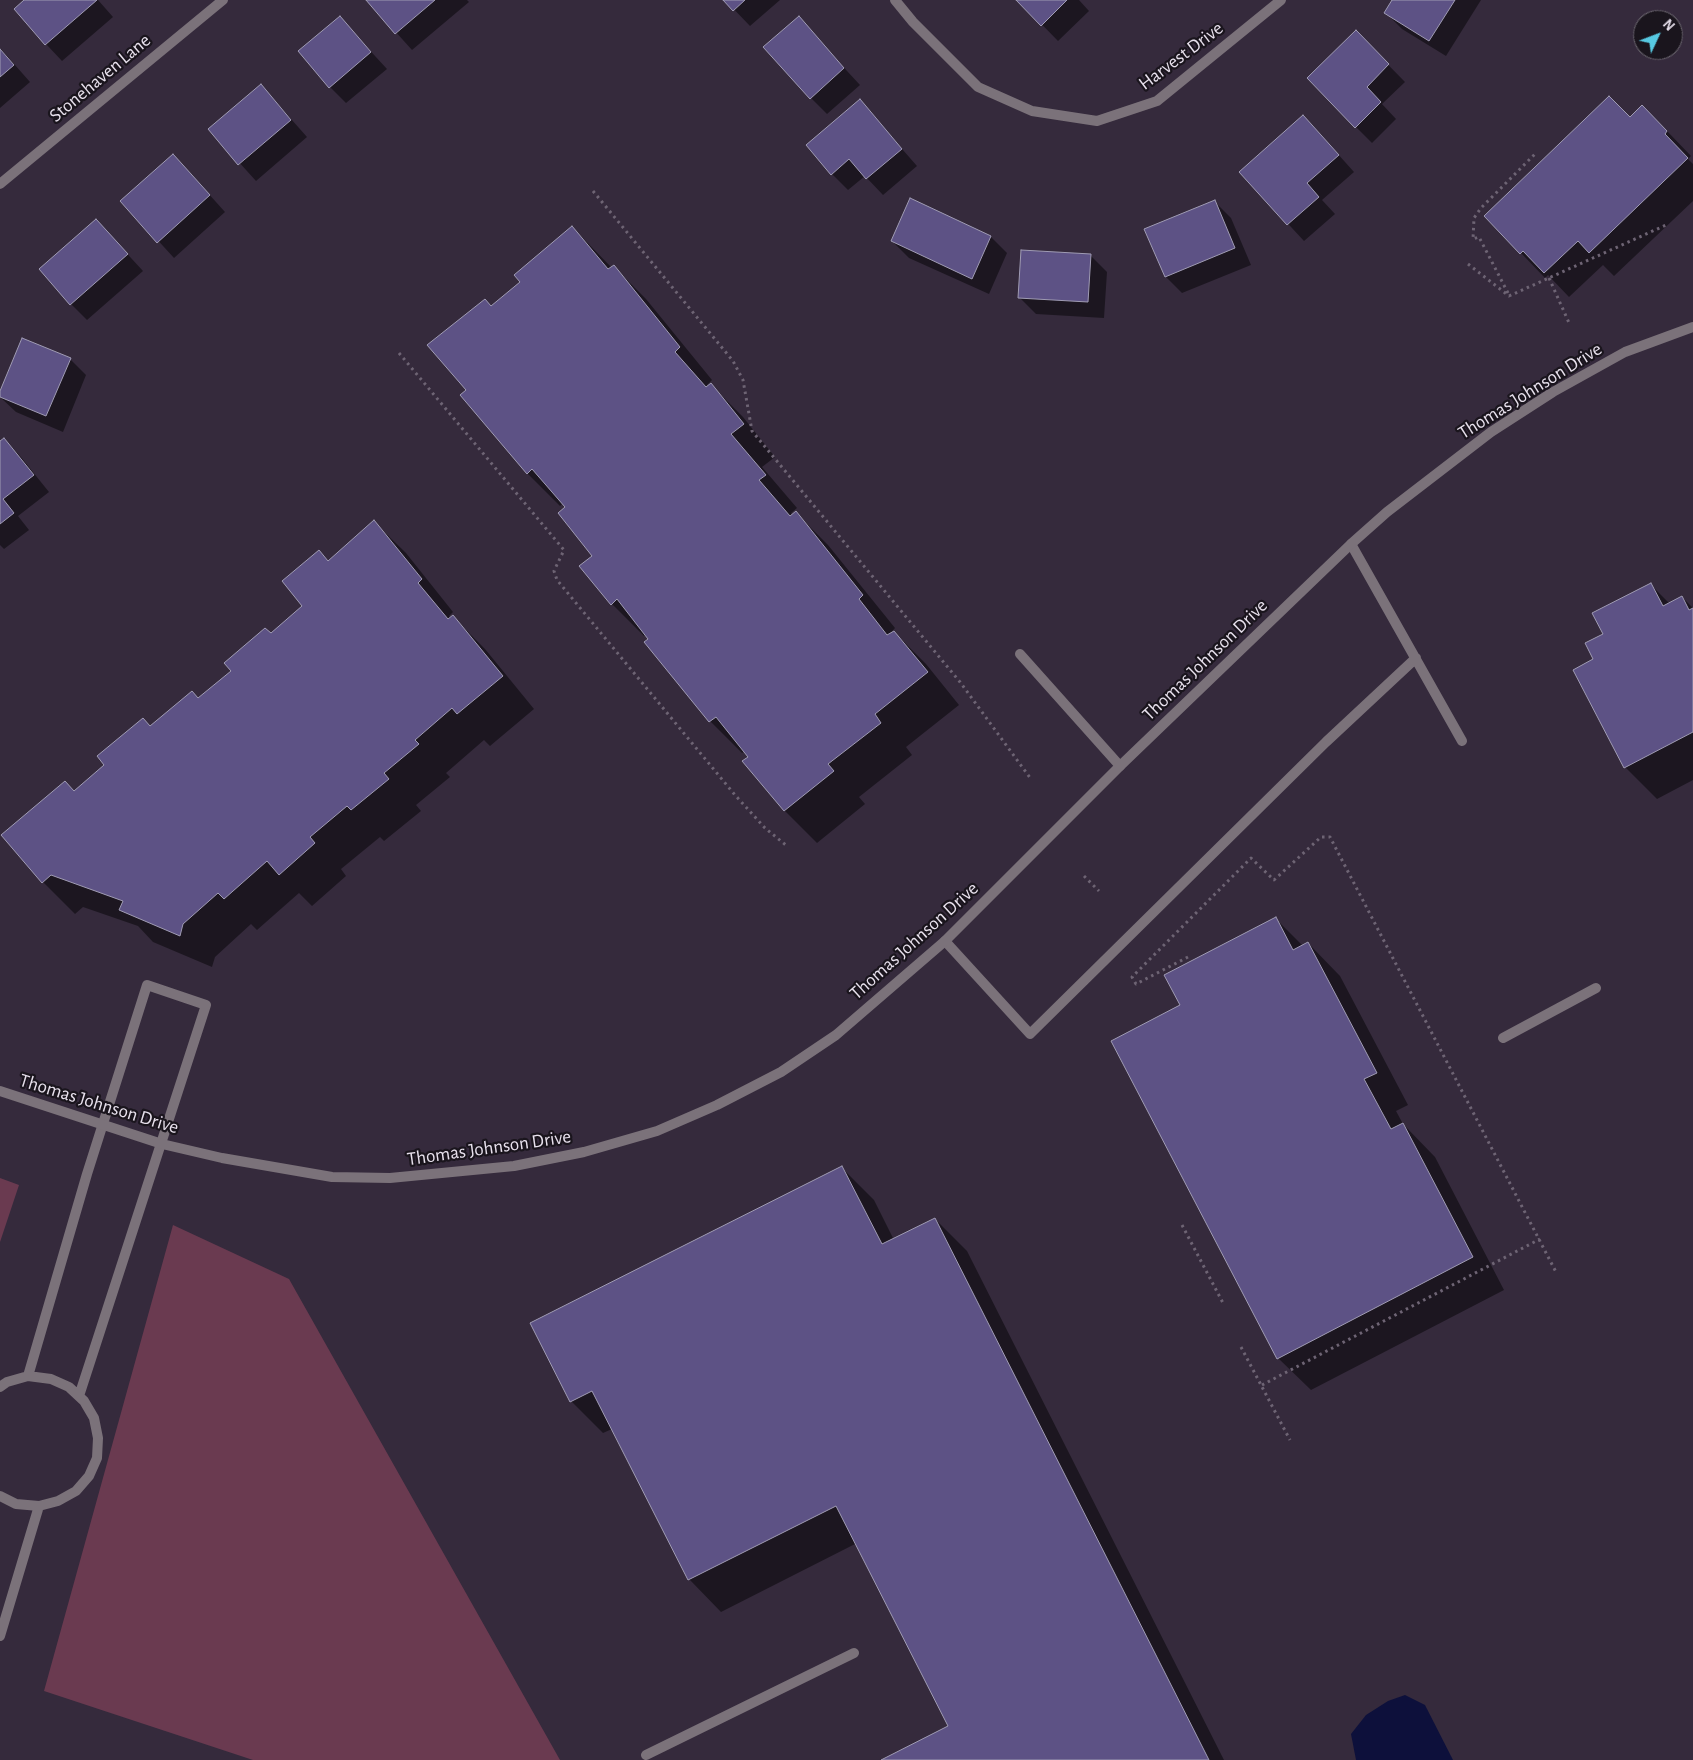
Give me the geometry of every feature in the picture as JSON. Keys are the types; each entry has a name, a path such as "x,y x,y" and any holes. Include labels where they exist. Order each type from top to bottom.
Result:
{"street":[{"name":"Stonehaven Lane","path":"0,184 223,0"},
{"name":"Harvest Drive","path":"896,0 913,22 978,87 1032,111 1097,121 1156,101 1281,0"},
{"name":"Thomas Johnson Drive","path":"0,1091 162,1144 277,1169 332,1177 370,1178 453,1174 514,1166 584,1152 657,1131 717,1106 781,1072 836,1035 945,941 1120,766 1350,544 1387,512 1491,432 1538,402 1625,352 1693,327"},
{"path":"1350,544 1462,741"},
{"path":"1020,654 1120,766"},
{"path":"945,941 1030,1034 1326,742 1416,658"},
{"path":"28,1376 103,1124 147,985 206,1005 79,1396"},
{"path":"1503,1038 1596,988"},
{"path":"0,1387 7,1382 28,1376 51,1379 69,1387 79,1396 94,1418 98,1438 96,1458 89,1476 76,1491 58,1501 39,1506 16,1504 0,1496"},
{"path":"0,1636 39,1506"},
{"path":"646,1755 854,1653"}],"path":[{"path":"1510,296 1479,237 1473,239 1474,218 1537,152"},
{"path":"593,191 733,361 743,380 752,431 960,682 1031,779"},
{"path":"1510,296 1666,225"},
{"path":"1468,264 1510,296"},
{"path":"1549,278 1570,325"},
{"path":"399,353 564,550 554,571 557,580 735,795 765,828 787,846"},
{"path":"1188,957 1136,984 1132,977 1251,858 1274,880 1321,837 1330,837 1540,1238 1557,1274"},
{"path":"1084,876 1099,891"},
{"path":"1182,1225 1223,1302"},
{"path":"1262,1385 1540,1238"},
{"path":"1241,1347 1290,1440"}],"shaded area":[{"path":"0,1178 19,1185 0,1242"},
{"path":"173,1225 289,1279 560,1760 253,1760 44,1691"},
{"path":"1405,1695 1425,1705 1453,1760 1356,1760 1351,1734 1366,1715 1388,1701"}],"building":[{"path":"24,0 97,0 45,45 14,9"},
{"path":"366,0 435,0 395,34"},
{"path":"723,0 745,0 733,11"},
{"path":"1016,0 1067,0 1041,26"},
{"path":"1392,0 1455,0 1429,41 1384,13"},
{"path":"340,16 371,52 329,88 298,51"},
{"path":"799,16 844,68 810,99 763,47"},
{"path":"1356,30 1389,64 1367,87 1381,102 1355,128 1307,78"},
{"path":"0,49 14,65 0,77"},
{"path":"261,84 291,120 238,165 208,129"},
{"path":"1609,96 1630,117 1642,105 1667,131 1665,134 1688,158 1589,253 1578,241 1544,273 1523,251 1520,254 1484,216"},
{"path":"860,99 902,149 866,179 849,159 831,175 806,145"},
{"path":"1303,115 1339,155 1307,183 1319,197 1287,225 1239,172"},
{"path":"173,154 210,195 157,243 120,201"},
{"path":"910,198 991,236 972,279 891,241"},
{"path":"1215,200 1235,248 1165,277 1144,229"},
{"path":"96,219 128,254 70,305 39,269"},
{"path":"572,226 608,269 614,265 680,347 675,352 706,387 711,383 744,424 731,434 766,475 759,480 790,516 796,511 863,595 859,599 887,635 894,631 928,672 875,714 881,723 828,764 834,771 784,811 742,761 748,757 716,717 709,722 644,642 648,639 617,599 611,605 579,566 592,556 558,513 565,507 532,469 527,474 460,395 466,390 427,345 485,299 491,306 520,282 514,275"},
{"path":"1021,250 1091,254 1088,302 1018,298"},
{"path":"22,338 71,358 46,416 0,397 0,391"},
{"path":"4,438 34,475 3,499 14,513 0,524 0,441"},
{"path":"374,520 422,579 418,583 448,619 453,615 503,676 457,714 452,708 415,740 419,744 384,773 389,779 351,810 347,806 310,837 315,843 279,875 267,861 224,899 218,893 183,924 180,936 119,910 123,901 51,875 42,883 1,835 65,781 74,791 104,765 97,756 143,718 150,726 192,691 198,698 231,671 224,663 265,628 271,633 302,606 282,581 319,550 328,561"},
{"path":"1651,583 1663,606 1682,596 1689,610 1693,608 1693,732 1624,768 1573,670 1593,659 1585,643 1603,634 1592,613"},
{"path":"1276,917 1293,950 1308,942 1377,1073 1364,1079 1391,1129 1403,1123 1473,1257 1277,1359 1111,1041 1180,1005 1164,975"},
{"path":"842,1166 882,1244 935,1218 1209,1760 881,1760 948,1726 836,1506 688,1580 592,1391 570,1402 530,1323"}]}
